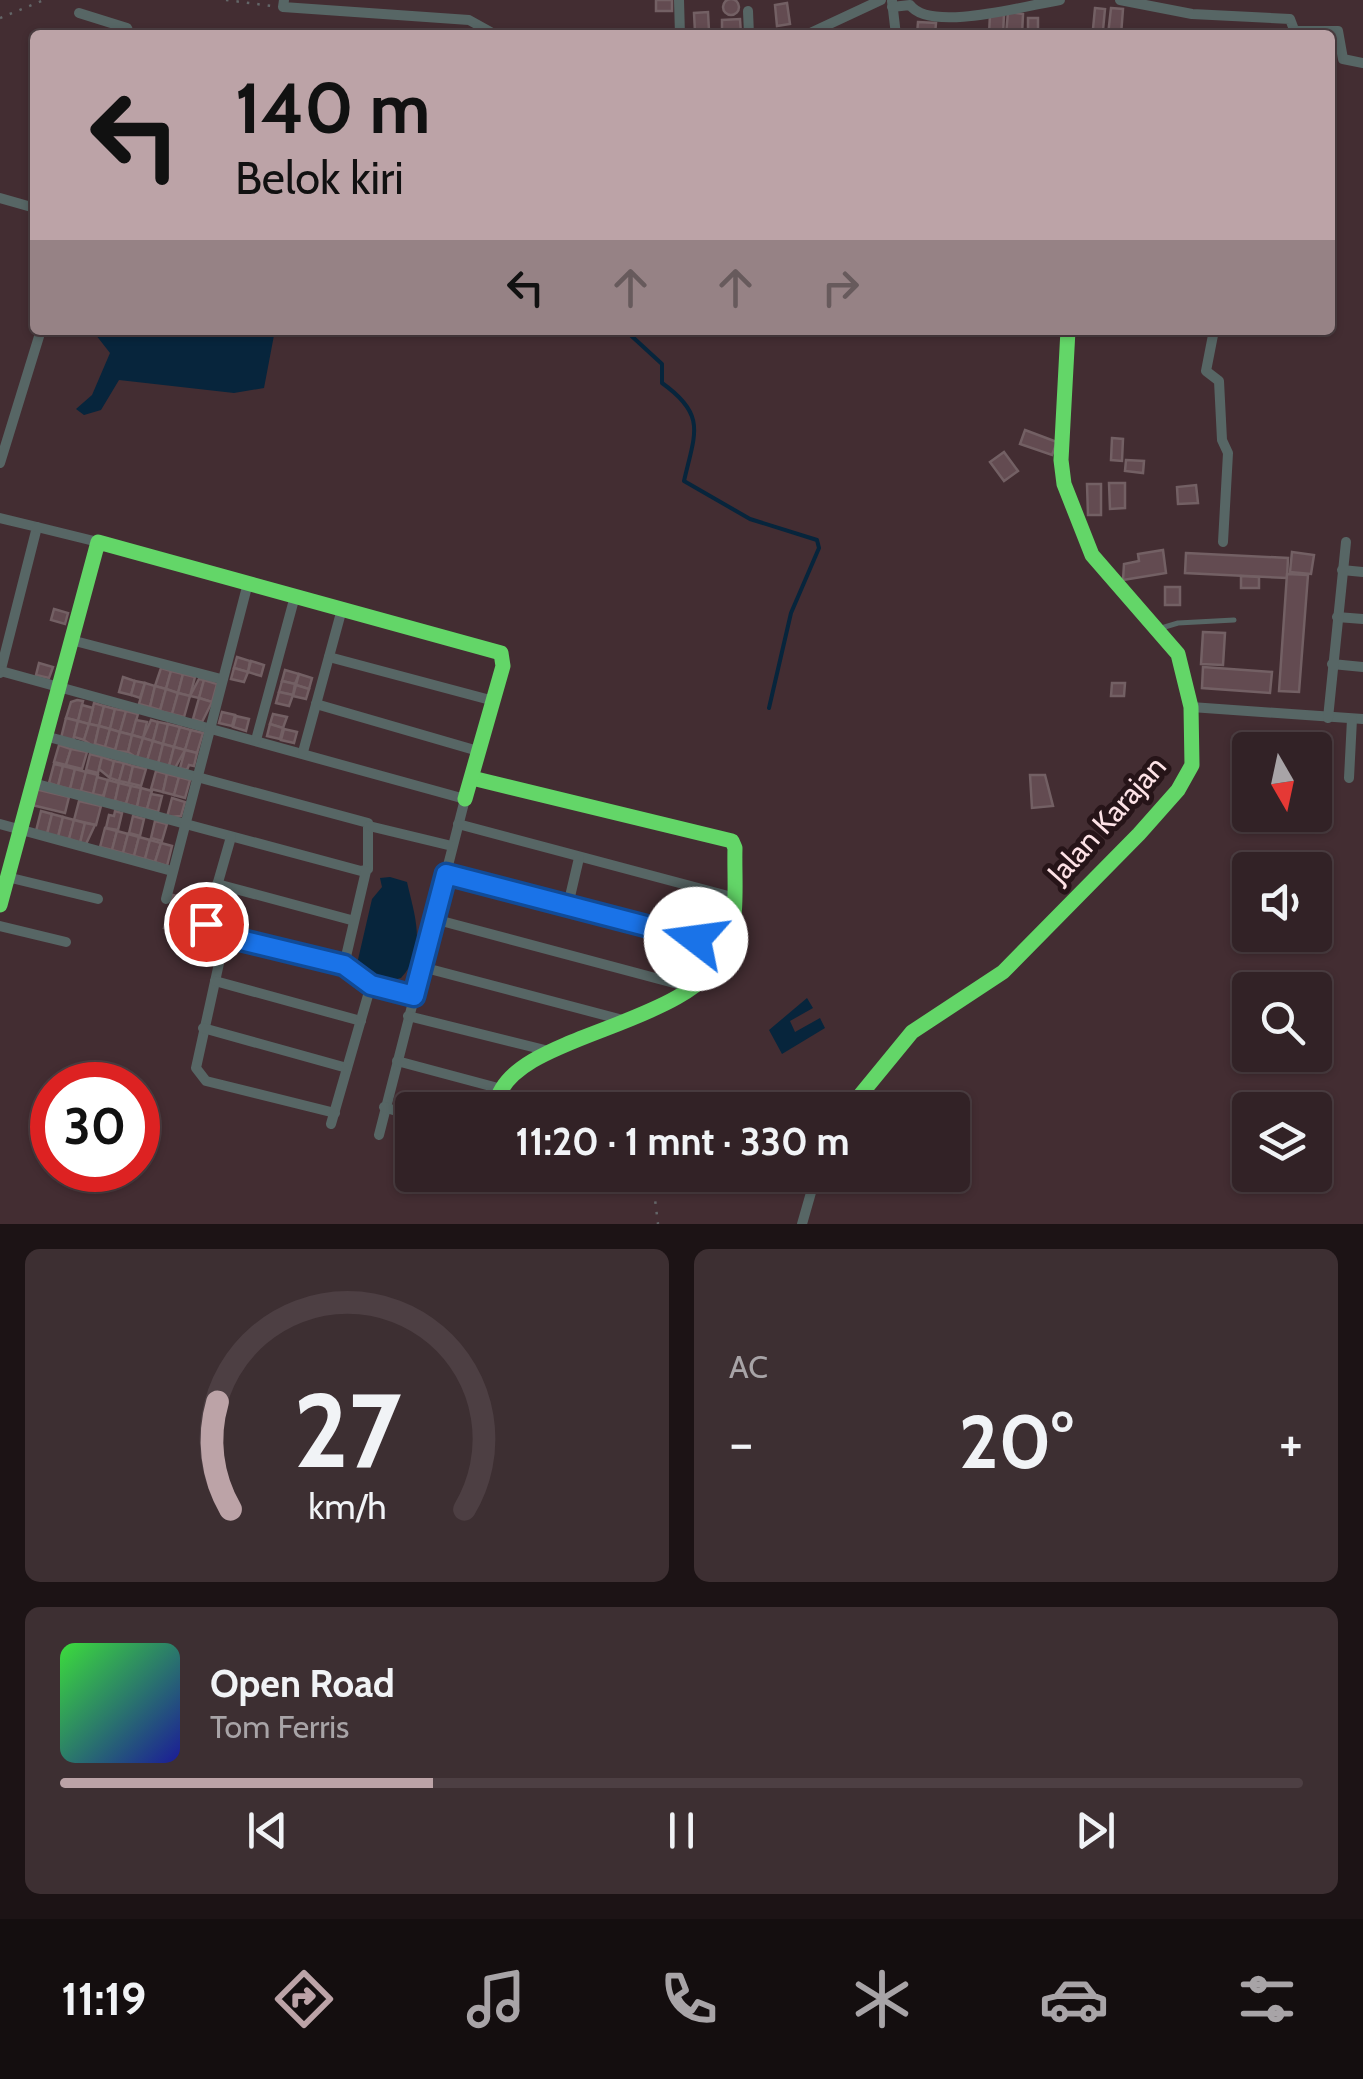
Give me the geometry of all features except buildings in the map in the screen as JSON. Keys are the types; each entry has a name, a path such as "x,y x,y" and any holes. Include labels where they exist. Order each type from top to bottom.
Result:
{"street":[{"path":"680,0 680,30"},
{"path":"817,30 881,0"},
{"path":"895,30 892,3 911,2 927,17 1060,0"},
{"path":"1120,0 1192,14 1274,16 1290,19 1294,30"},
{"path":"284,4 468,20 487,30"},
{"path":"748,11 749,30"},
{"path":"79,14 127,30"},
{"path":"1335,31 1344,59 1363,63"},
{"path":"0,198 30,207"},
{"path":"0,463 39,335"},
{"name":"Jalan Karajan","path":"863,1092 912,1032 1003,972 1178,790 1194,756 1192,708 1178,654 1092,555 1064,484 1061,460 1068,335"},
{"path":"1213,335 1206,371 1218,381 1222,440 1228,453 1223,542"},
{"path":"0,518 501,653 503,666 452,846 379,1135"},
{"path":"37,528 0,672 465,799"},
{"path":"0,905 98,542"},
{"path":"1328,718 1346,542"},
{"path":"1342,570 1363,572"},
{"path":"166,899 248,583"},
{"path":"256,740 295,596"},
{"path":"303,752 342,609"},
{"path":"1337,616 1363,619"},
{"path":"71,640 221,679"},
{"path":"329,658 494,701"},
{"path":"1332,664 1363,667"},
{"path":"316,704 478,750"},
{"path":"1192,708 1357,719 1349,778"},
{"path":"45,736 452,846"},
{"path":"472,778 732,841 735,848 727,948 716,969 626,1021 530,1064 498,1092"},
{"path":"34,783 366,871"},
{"path":"0,824 172,871"},
{"path":"458,824 732,897"},
{"path":"351,920 366,871 370,826"},
{"path":"231,837 206,924 208,932 344,965 371,985 414,996"},
{"path":"568,905 579,858"},
{"path":"446,874 727,948"},
{"path":"8,876 98,899"},
{"path":"217,884 356,922 344,965"},
{"path":"434,919 689,987"},
{"path":"0,926 66,942"},
{"path":"226,936 196,1068 206,1081 333,1118 371,985"},
{"path":"422,966 626,1021"},
{"path":"214,982 360,1022"},
{"path":"408,1016 556,1053"},
{"path":"204,1028 347,1068"},
{"path":"397,1061 498,1088"},
{"path":"384,1107 395,1111"},
{"path":"802,1224 811,1192"}],"lane":[{"path":"1156,630 1178,622 1234,620"}],"path":[{"path":"0,18 44,0"},
{"path":"226,0 284,4"},
{"path":"654,1192 658,1224"}],"water":[{"path":"96,335 274,335 264,388 234,393 119,380 101,410 84,415 76,409 92,395 110,353"},
{"path":"380,878 407,882 417,943 401,978 381,981 366,975 357,964 372,899 382,887"},
{"path":"807,998 813,1008 790,1021 795,1032 820,1018 825,1028 782,1054 769,1030"}],"waterway":[{"path":"630,335 662,364 662,383 692,415 694,437 684,481 750,519 817,540 819,548 791,613 769,708"}],"traffic: fast":[{"path":"863,1092 912,1032 1003,972 1139,834 1178,790 1192,765 1191,707 1178,654 1092,555 1064,484 1061,460 1068,335"},
{"path":"0,905 98,542 501,653 503,666 465,799"},
{"path":"472,778 732,841 735,848 730,937 707,976 641,1015 532,1061 508,1080 502,1092"}],"route":[{"path":"206,924 208,932 344,965 371,985 414,996 446,874 696,939"}]}
